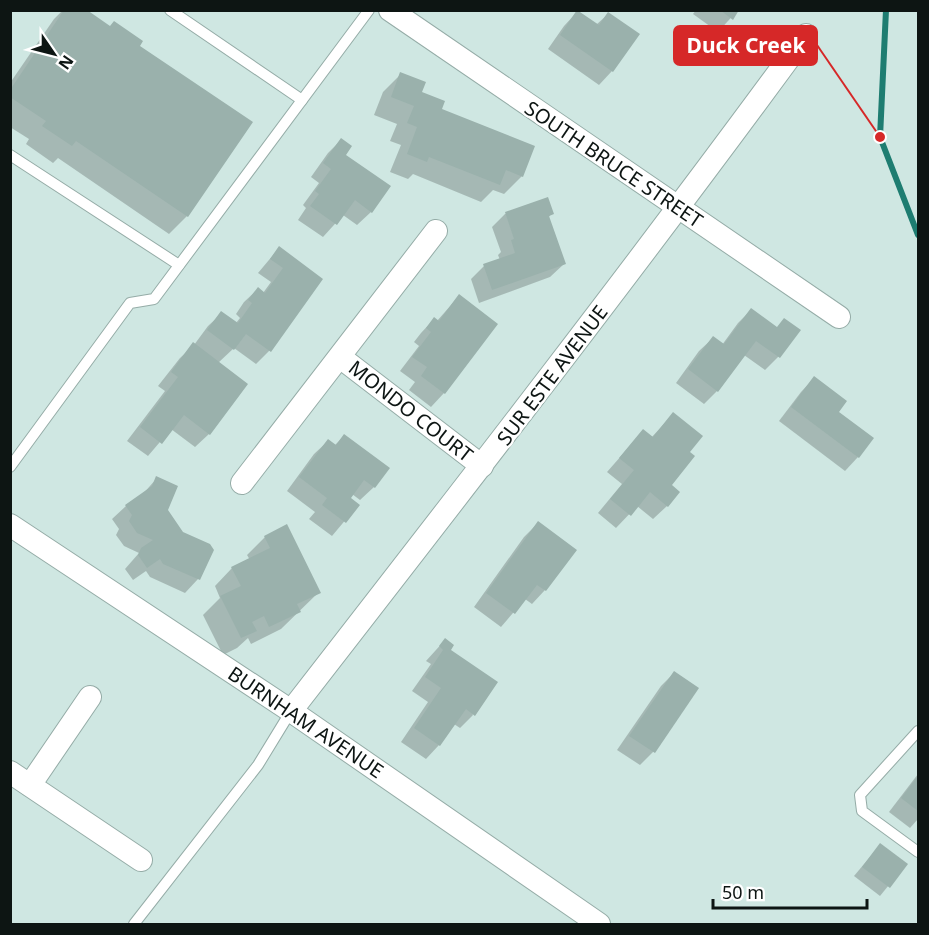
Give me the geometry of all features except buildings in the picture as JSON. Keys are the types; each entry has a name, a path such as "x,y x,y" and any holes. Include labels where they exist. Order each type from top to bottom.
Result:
{"street":[{"name":"SOUTH BRUCE STREET","path":"390,10 839,318"},
{"name":"SUR ESTE AVENUE","path":"291,711 679,208 806,35"},
{"name":"MONDO COURT","path":"242,483 436,231"},
{"name":"MONDO COURT","path":"340,357 482,466"},
{"name":"BURNHAM AVENUE","path":"10,525 291,711 599,924"},
{"path":"30,785 90,697"},
{"path":"10,772 141,860"}],"lane":[{"path":"170,10 302,100"},
{"path":"10,467 130,303 154,299 369,10"},
{"path":"10,155 179,265"},
{"path":"134,924 258,765 291,711"},
{"path":"918,731 860,795 862,811 918,852"}],"waterway":[{"path":"886,10 880,137 918,235"}],"place":[{"name":"Duck Creek","path":"880,137"}]}
